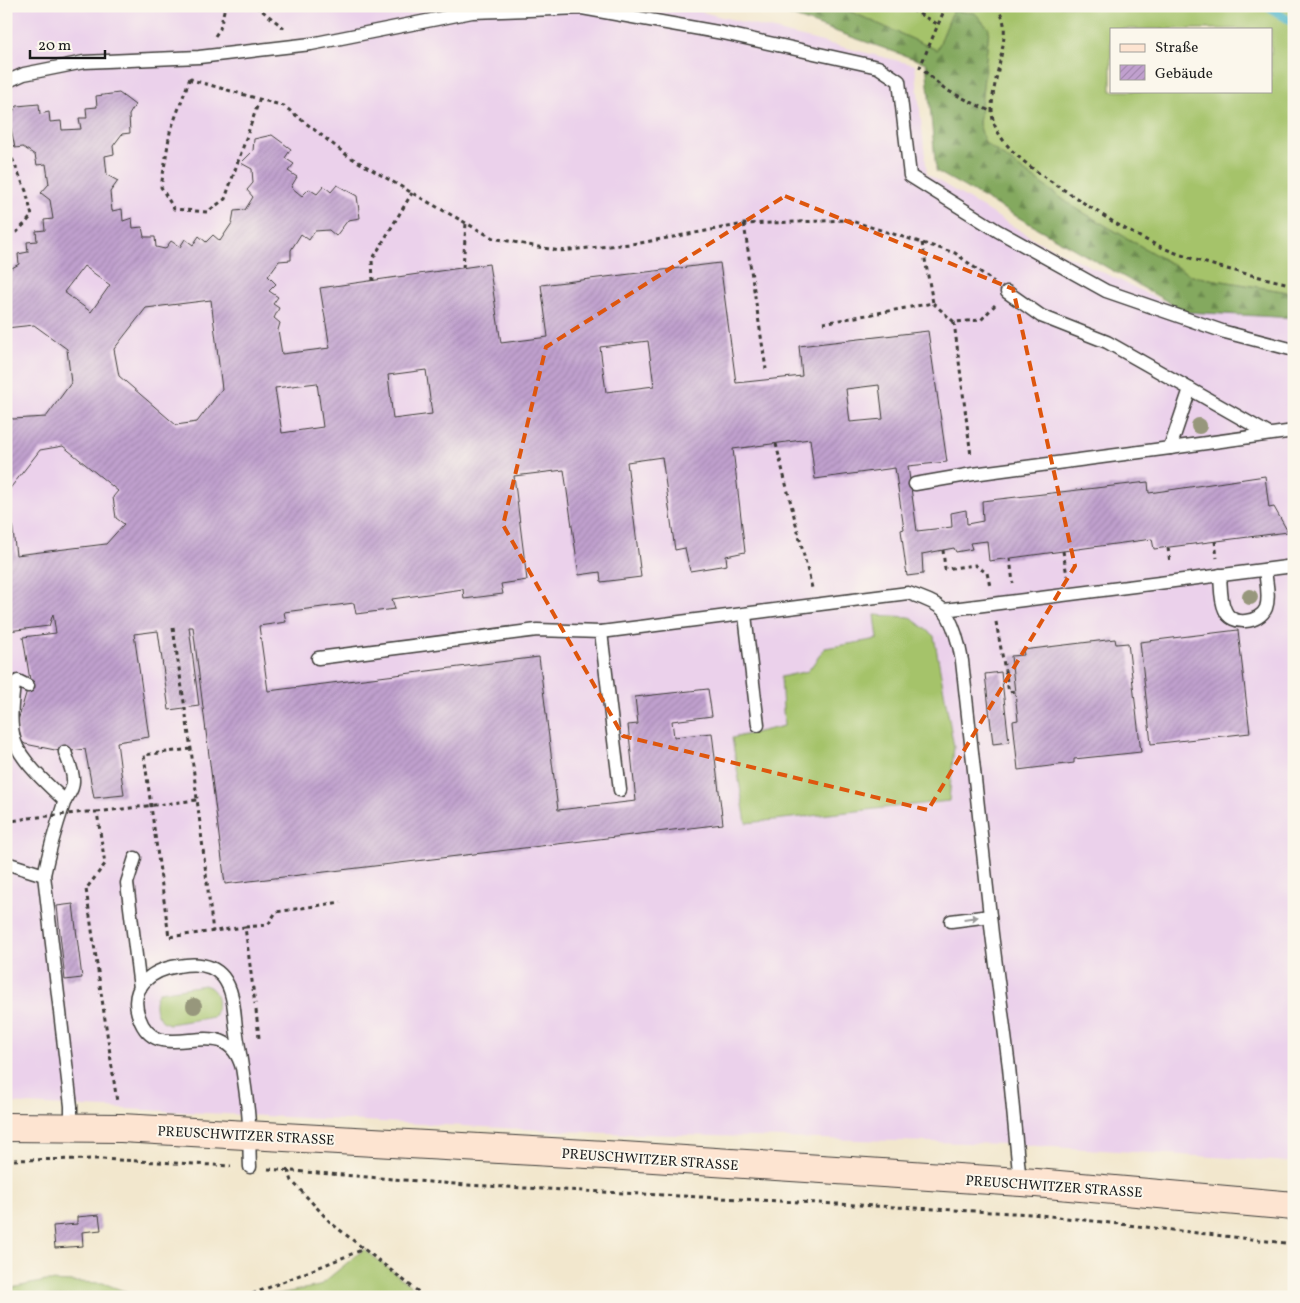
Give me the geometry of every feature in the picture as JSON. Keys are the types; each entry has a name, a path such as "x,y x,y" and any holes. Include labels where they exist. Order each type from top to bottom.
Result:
{"street":[{"name":"PREUSCHWITZER STRASSE","path":"6,1127 71,1126 121,1128 623,1156 1020,1183 1294,1206"}],"lane":[{"path":"6,82 24,74 84,62 199,57 303,45 472,12 582,8 723,34 878,67 899,81 910,176 998,232 1106,291 1225,332 1294,350"},
{"path":"1007,292 1041,316 1107,342 1269,434"},
{"path":"1170,448 1190,389"},
{"path":"915,484 973,474 1294,431"},
{"path":"944,610 1294,566"},
{"path":"1220,576 1225,610 1229,617 1240,621 1252,620 1261,615 1266,609 1268,601 1265,570"},
{"path":"318,658 537,630 600,632 908,594 929,601 944,610 958,641 962,661 1009,1068 1020,1183"},
{"path":"745,615 758,725"},
{"path":"600,632 620,790"},
{"path":"28,686 18,681 14,684 11,712 15,743 22,755 39,775 65,801"},
{"path":"65,752 72,771 72,791 65,801 48,855 44,875 71,1106 71,1126"},
{"path":"135,858 127,883 140,988"},
{"path":"6,863 44,875"},
{"path":"951,921 990,916"},
{"path":"242,1068 234,1051 217,1039 204,1038 167,1042 150,1034 142,1024 137,1009 137,996 140,988 152,974 165,968 193,964 206,966 218,973 230,989 248,1107 250,1167"}],"path":[{"path":"199,57 220,29 225,6"},
{"path":"256,6 268,14 303,45"},
{"path":"906,6 939,25"},
{"path":"946,6 920,66 944,89 992,112"},
{"path":"998,6 1004,25 992,112 995,125 1004,141 1034,170 1108,218 1158,246 1210,265 1294,284"},
{"path":"172,58 192,80 284,106 348,156 493,238 559,251 640,243 744,224 848,220 955,253 1007,292 981,320 954,322"},
{"path":"190,77 170,132 161,187 174,209 207,212 225,199 260,98"},
{"path":"6,144 26,191 32,216 17,232 6,234"},
{"path":"373,281 372,260 412,193"},
{"path":"463,268 466,223"},
{"path":"744,224 766,368"},
{"path":"922,243 933,303 954,322 973,474"},
{"path":"823,323 933,303"},
{"path":"776,444 816,606"},
{"path":"1063,551 1069,594"},
{"path":"1010,558 1015,601"},
{"path":"173,628 191,749 214,932"},
{"path":"191,749 144,755 169,937 268,925 276,912 341,902"},
{"path":"6,822 197,800"},
{"path":"97,812 104,864 86,889 121,1128"},
{"path":"245,927 260,1042"},
{"path":"6,1160 100,1159 190,1164"},
{"path":"425,1297 331,1223 292,1181 288,1170 467,1185 1032,1214 1294,1244"},
{"path":"246,1297 364,1249"}],"highlighted area":[{"path":"785,196 1013,289 1075,566 928,810 623,736 503,525 546,347"}],"shaded area":[{"path":"6,6 678,6 915,65 927,174 1039,242 1186,312 1294,318 1294,1162 1006,1144 606,1133 6,1103"}],"green space":[{"path":"321,6 395,6 374,13"},
{"path":"763,6 838,6 937,50 953,11 975,13 989,29 979,124 985,143 1072,206 1192,276 1294,293 1294,318 1186,312 936,171 926,63"},
{"path":"838,6 1286,6 1294,11 1294,293 1192,276 1072,206 985,143 979,124 989,29 953,11 937,50"},
{"path":"875,615 910,617 934,636 954,747 949,801 746,823 732,738 784,726 781,677 808,671 825,648 878,639"},
{"path":"204,985 216,994 218,1003 213,1017 169,1024 160,1019 155,1006 159,992"},
{"path":"364,1249 425,1297 264,1297 319,1286"},
{"path":"46,1281 103,1283 140,1297 6,1297 6,1289"}],"building":[{"path":"119,93 135,105 129,115 130,133 122,134 113,146 114,154 105,156 107,175 118,181 110,192 112,211 122,209 123,221 132,218 133,228 142,227 144,237 155,237 156,247 165,249 171,241 180,247 185,239 193,245 199,236 206,242 213,235 220,241 232,223 234,211 245,210 253,197 247,190 253,183 252,169 241,163 253,151 254,139 272,135 291,149 285,158 294,164 288,171 297,177 291,187 302,196 309,189 317,194 324,186 331,192 337,185 357,196 360,218 348,220 336,236 329,230 315,231 309,240 301,234 291,250 291,260 279,261 268,276 276,284 269,291 278,297 273,304 279,308 274,318 280,323 278,330 282,354 330,348 320,288 489,264 501,343 548,337 541,285 720,263 736,383 802,376 799,346 928,331 947,462 908,466 917,531 952,527 951,513 966,510 967,524 983,521 982,501 1148,482 1149,493 1265,476 1269,508 1274,507 1288,532 1154,549 1152,539 989,561 987,541 970,543 972,549 956,552 954,548 922,554 923,574 907,576 901,530 904,529 895,468 815,479 810,439 733,449 745,552 726,556 727,565 690,571 685,548 675,550 662,457 627,462 641,577 601,582 600,572 579,575 564,470 514,476 527,580 501,584 503,594 464,599 463,589 392,599 395,609 356,614 354,603 284,612 286,622 259,626 268,691 539,657 558,810 636,801 628,725 638,724 635,697 708,689 712,716 672,721 674,737 712,733 723,824 225,884 193,627 189,627 199,706 169,710 158,631 134,634 149,737 117,742 124,795 94,798 85,749 65,752 25,744 21,741 17,724 30,680 23,637 56,633 53,614 49,626 8,631 6,634 6,415 13,419 46,417 71,383 67,349 34,325 6,328 6,263 12,268 19,264 18,254 28,252 27,242 37,241 36,231 45,230 44,220 53,219 50,200 41,193 49,184 46,164 37,165 35,155 23,147 15,148 11,128 6,124 6,121 17,106 39,104 40,114 49,112 50,122 61,121 62,130 81,129 79,118 87,118 86,108 97,107 96,96","holes":["84,266 110,285 91,312 64,292","211,300 222,389 197,422 176,425 119,376 114,349 146,308","648,341 654,386 606,392 600,347","426,370 432,414 393,419 388,375","317,383 323,427 282,433 275,388","879,385 883,419 850,422 846,389","63,446 118,491 113,497 116,518 124,524 106,544 16,555 8,491 40,450"]},
{"path":"1238,630 1250,733 1151,744 1140,642"},
{"path":"1115,639 1116,644 1128,643 1141,752 1074,759 1074,763 1018,770 1013,721 1018,720 1011,656 1024,655 1023,650"},
{"path":"1001,672 1009,742 993,744 985,674"},
{"path":"73,904 82,978 65,980 57,906"},
{"path":"99,1215 101,1230 82,1232 83,1246 55,1248 53,1226 77,1224 77,1217"}],"waterway":[{"path":"1266,6 1294,23"}]}
